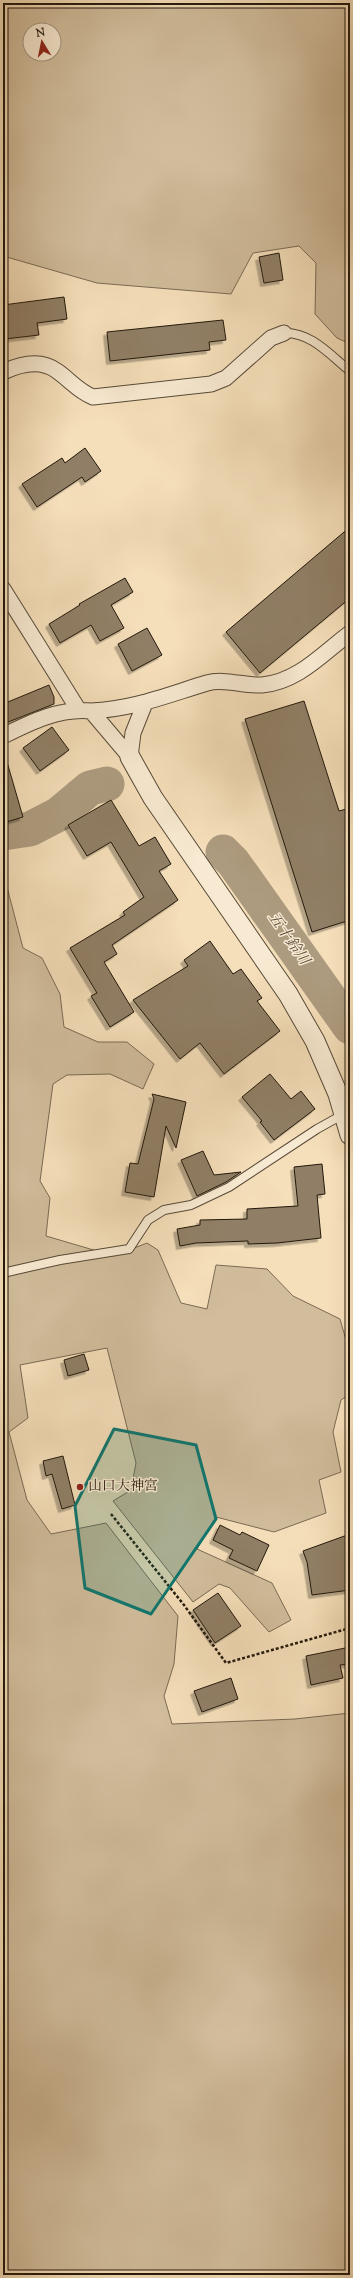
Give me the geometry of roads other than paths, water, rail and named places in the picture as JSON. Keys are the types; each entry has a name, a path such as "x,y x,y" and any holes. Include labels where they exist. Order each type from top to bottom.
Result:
{"street":[{"path":"3,372 20,364 39,364 56,370 82,392 93,397 211,384 226,378 270,338 284,333"},
{"path":"3,589 84,710 130,757 153,798 288,994 315,1041 338,1094 350,1135"},
{"path":"3,736 43,717 84,710 116,710 145,704 209,683 263,685 295,675 314,663 350,633"},
{"path":"130,757 133,732 145,704"}],"lane":[{"path":"284,333 295,332 308,336 350,371"},
{"path":"3,1276 7,1272 60,1260 129,1249 148,1220 158,1213 164,1210 191,1205 229,1187 317,1129 344,1114"}],"waterway":[{"name":"五十鈴川","path":"3,833 30,829 59,814 90,788 107,784"},
{"name":"五十鈴川","path":"223,852 233,862 350,1027"}],"place":[{"name":"山口大神宮","path":"80,1487"}]}
